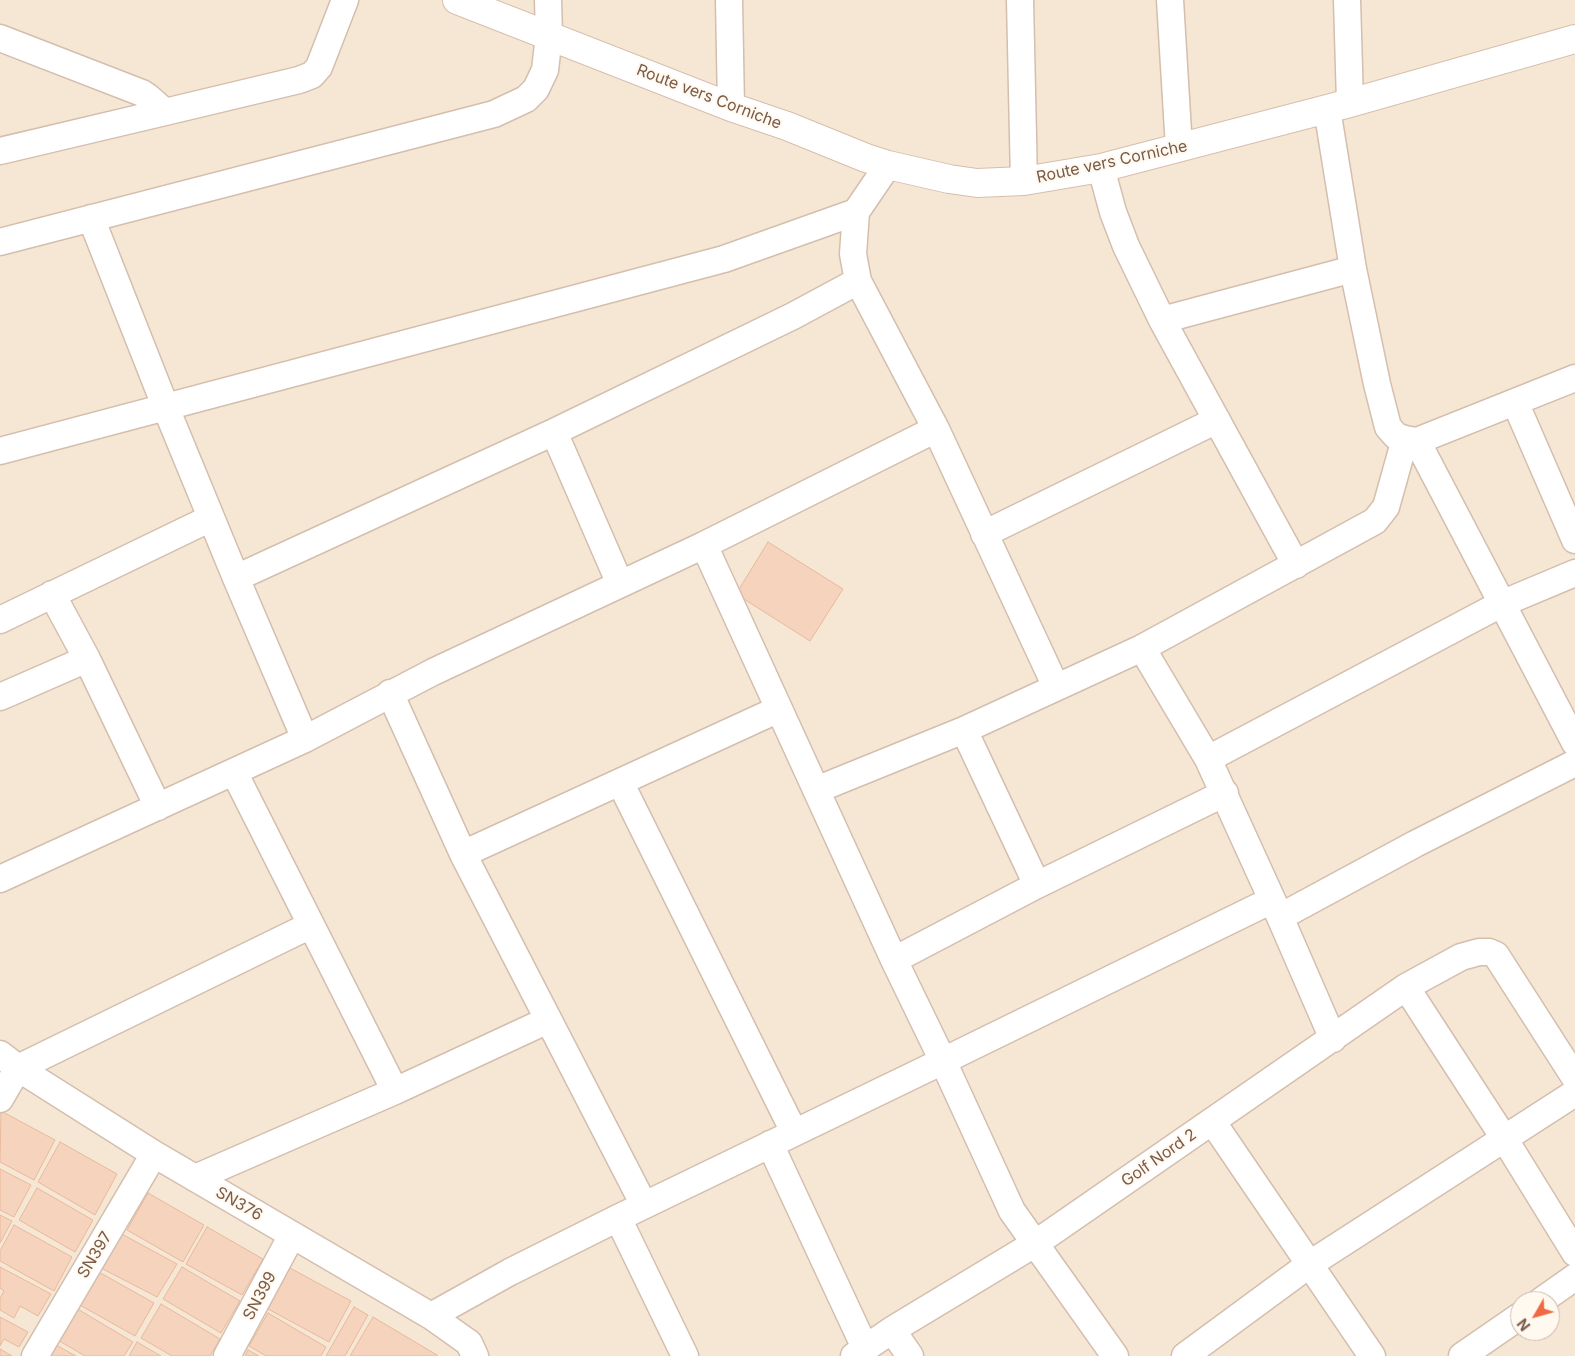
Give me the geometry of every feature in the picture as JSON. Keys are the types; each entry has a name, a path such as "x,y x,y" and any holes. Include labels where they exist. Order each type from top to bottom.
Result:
{"main road":[{"name":"Route vers Corniche","path":"457,0 866,158 949,179 977,183 1024,181 1100,168 1339,106 1575,39"}],"street":[{"path":"0,151 299,80 312,75 319,67 344,0"},
{"path":"0,242 494,114 526,99 536,89 545,70 549,35 548,0"},
{"path":"729,0 731,107"},
{"path":"1020,0 1024,181"},
{"path":"1170,0 1180,148"},
{"path":"1347,0 1339,106 1353,269 1388,427 1396,436 1411,440 1575,378"},
{"path":"0,38 142,93 165,112"},
{"path":"888,165 856,212 853,254 858,281 936,429 1056,687"},
{"path":"1100,168 1112,212 1126,246 1162,320 1296,565"},
{"path":"0,451 724,259 856,212"},
{"path":"91,218 211,518 305,739"},
{"path":"1162,320 1353,269"},
{"path":"236,578 554,432 793,316 858,281"},
{"path":"1515,402 1575,540"},
{"path":"984,534 1217,420"},
{"path":"0,879 305,739 390,693 704,545 936,429"},
{"path":"554,432 620,584"},
{"path":"816,790 964,730 1142,648 1375,521 1386,507 1411,440"},
{"path":"1411,440 1575,743"},
{"path":"0,620 211,518"},
{"path":"704,545 894,960 1012,1211 1115,1356"},
{"path":"1208,759 1501,604 1575,573"},
{"path":"52,594 87,659 158,807"},
{"path":"1142,648 1208,759 1333,1039"},
{"path":"0,697 87,659"},
{"path":"390,693 464,854 644,1205"},
{"path":"464,854 779,709"},
{"path":"964,730 1037,885"},
{"path":"431,1316 510,1272 794,1132 943,1061 1415,844 1575,763"},
{"path":"234,772 395,1090"},
{"path":"620,782 794,1132"},
{"path":"894,960 1037,885 1224,793"},
{"path":"0,1098 9,1061 311,925"},
{"name":"Golf Nord 2","path":"859,1352 1036,1243 1406,987 1461,956 1478,952 1489,952 1496,955 1575,1078"},
{"path":"1406,987 1504,1138 1575,1253"},
{"path":"195,1178 548,1020"},
{"name":"SN376","path":"9,1061 154,1154 431,1316 468,1352"},
{"path":"1184,1356 1310,1264 1575,1093"},
{"path":"1212,1121 1372,1356"},
{"path":"770,1144 859,1352"},
{"name":"SN397","path":"35,1356 154,1154"},
{"path":"618,1218 686,1356"},
{"name":"SN399","path":"227,1356 292,1235"},
{"path":"1555,1291 1575,1277"},
{"path":"1462,1356 1510,1323"},
{"path":"892,1330 910,1356"}],"shaded area":[{"path":"0,0 1575,0 1575,1356 0,1356"}],"building":[{"path":"768,542 843,589 810,641 736,594"},
{"path":"1,1111 55,1140 34,1180 0,1162"},
{"path":"60,1142 117,1174 95,1215 38,1182"},
{"path":"0,1169 31,1185 14,1217 0,1210"},
{"path":"37,1188 93,1220 75,1252 19,1220"},
{"path":"148,1193 204,1225 183,1262 127,1230"},
{"path":"0,1215 12,1221 0,1243"},
{"path":"14,1225 72,1257 54,1291 0,1261 0,1251"},
{"path":"207,1227 263,1259 242,1295 186,1264"},
{"path":"118,1232 177,1264 157,1297 99,1267"},
{"path":"0,1267 51,1294 38,1316 20,1306 14,1318 0,1310 0,1298 4,1291 0,1288"},
{"path":"182,1267 240,1301 221,1333 163,1299"},
{"path":"290,1268 351,1301 329,1342 268,1309"},
{"path":"97,1271 154,1303 135,1336 78,1304"},
{"path":"161,1304 220,1339 210,1356 172,1356 141,1338"},
{"path":"354,1307 368,1315 345,1356 326,1356"},
{"path":"76,1308 133,1342 124,1356 85,1356 56,1339"},
{"path":"268,1313 326,1347 321,1356 266,1356 249,1346"},
{"path":"0,1317 28,1332 19,1347 4,1339 0,1346"},
{"path":"373,1317 437,1355 437,1356 350,1356"},
{"path":"49,1341 76,1356 41,1356"},
{"path":"137,1342 161,1356 129,1356"},
{"path":"0,1349 12,1356 0,1356"},
{"path":"248,1350 259,1356 245,1356"}]}
